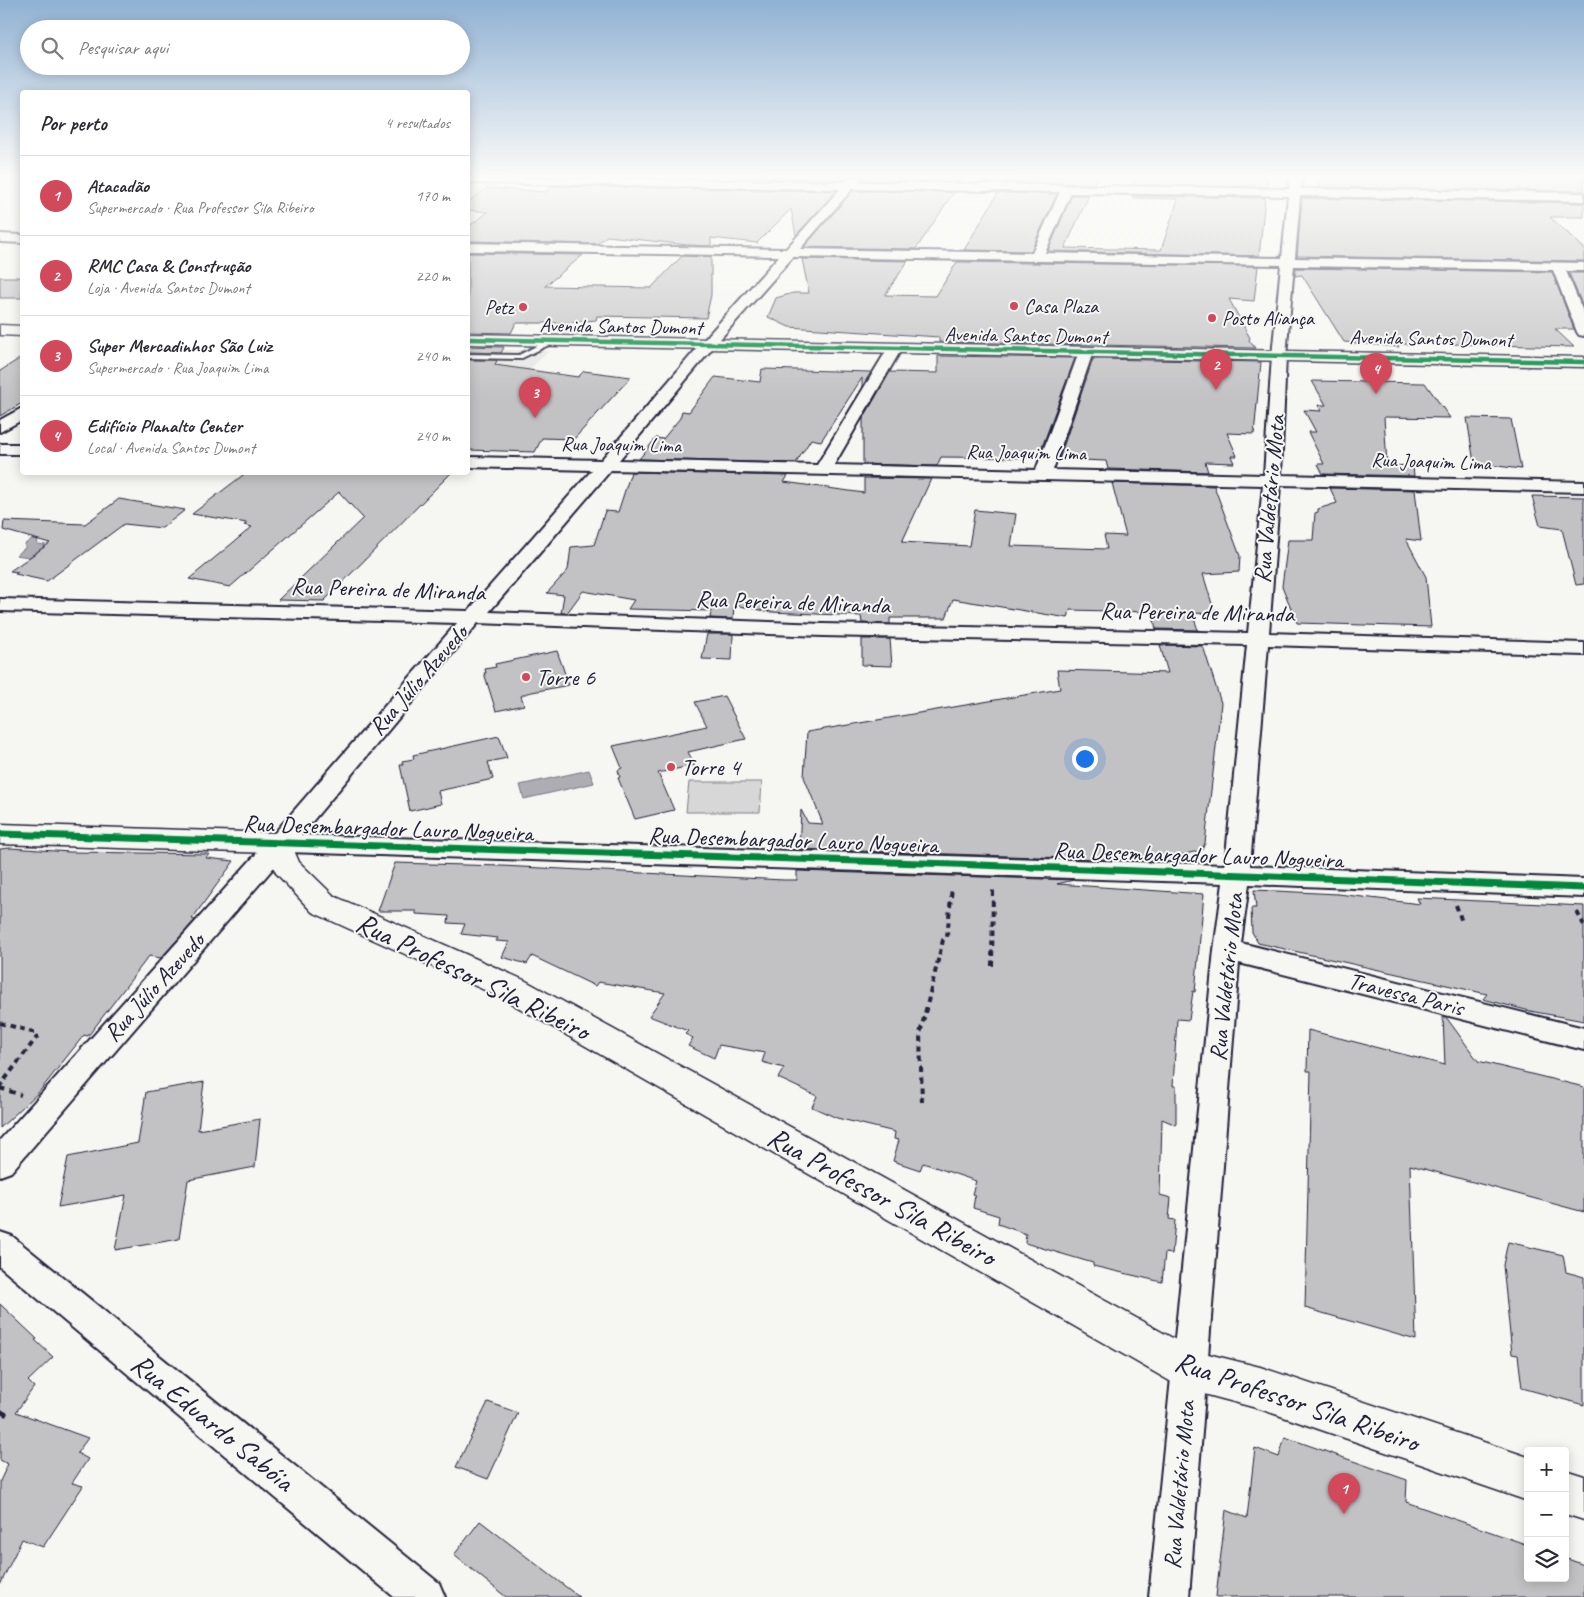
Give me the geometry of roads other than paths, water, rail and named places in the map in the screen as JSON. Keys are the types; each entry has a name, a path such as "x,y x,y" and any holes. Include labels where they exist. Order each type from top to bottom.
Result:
{"main road":[{"path":"0,330 20,331"},
{"name":"Avenida Santos Dumont","path":"470,340 1584,362"},
{"name":"Rua Desembargador Lauro Nogueira","path":"0,834 278,843"},
{"name":"Rua Professor Sila Ribeiro","path":"278,843 286,866 323,904 513,989 1189,1370 1260,1388 1524,1478"},
{"path":"1569,1493 1584,1498"}],"street":[{"path":"709,252 1584,267"},
{"path":"1037,256 1039,252"},
{"name":"Rua Valdetário Mota","path":"1169,1597 1227,950 1237,876 1272,479 1279,356 1288,252"},
{"name":"Rua Júlio Azevedo","path":"0,1162 218,916 278,843 606,466 788,253"},
{"path":"1558,266 1584,332"},
{"path":"823,469 895,348"},
{"path":"1043,474 1086,352"},
{"path":"0,427 20,414"},
{"path":"0,449 20,450"},
{"name":"Rua Joaquim Lima","path":"470,462 1584,487"},
{"name":"Rua Pereira de Miranda","path":"0,605 473,617 823,630 1257,639 1584,649"},
{"name":"Rua Desembargador Lauro Nogueira","path":"278,843 953,864 1584,888"},
{"name":"Travessa Paris","path":"1227,950 1584,1038"},
{"name":"Rua Eduardo Sabóia","path":"0,1247 425,1597"}],"lane":[{"path":"470,356 520,356 553,341"}],"place":[{"name":"Casa Plaza","path":"1014,306"},
{"name":"Petz","path":"523,307"},
{"name":"Posto Aliança","path":"1212,318"},
{"name":"RMC Casa & Construção","path":"1216,390"},
{"name":"Edifício Planalto Center","path":"1376,394"},
{"name":"Super Mercadinhos São Luiz","path":"535,418"},
{"name":"Torre 6","path":"526,677"},
{"name":"Torre 4","path":"671,767"},
{"name":"Atacadão","path":"1344,1514"}]}
